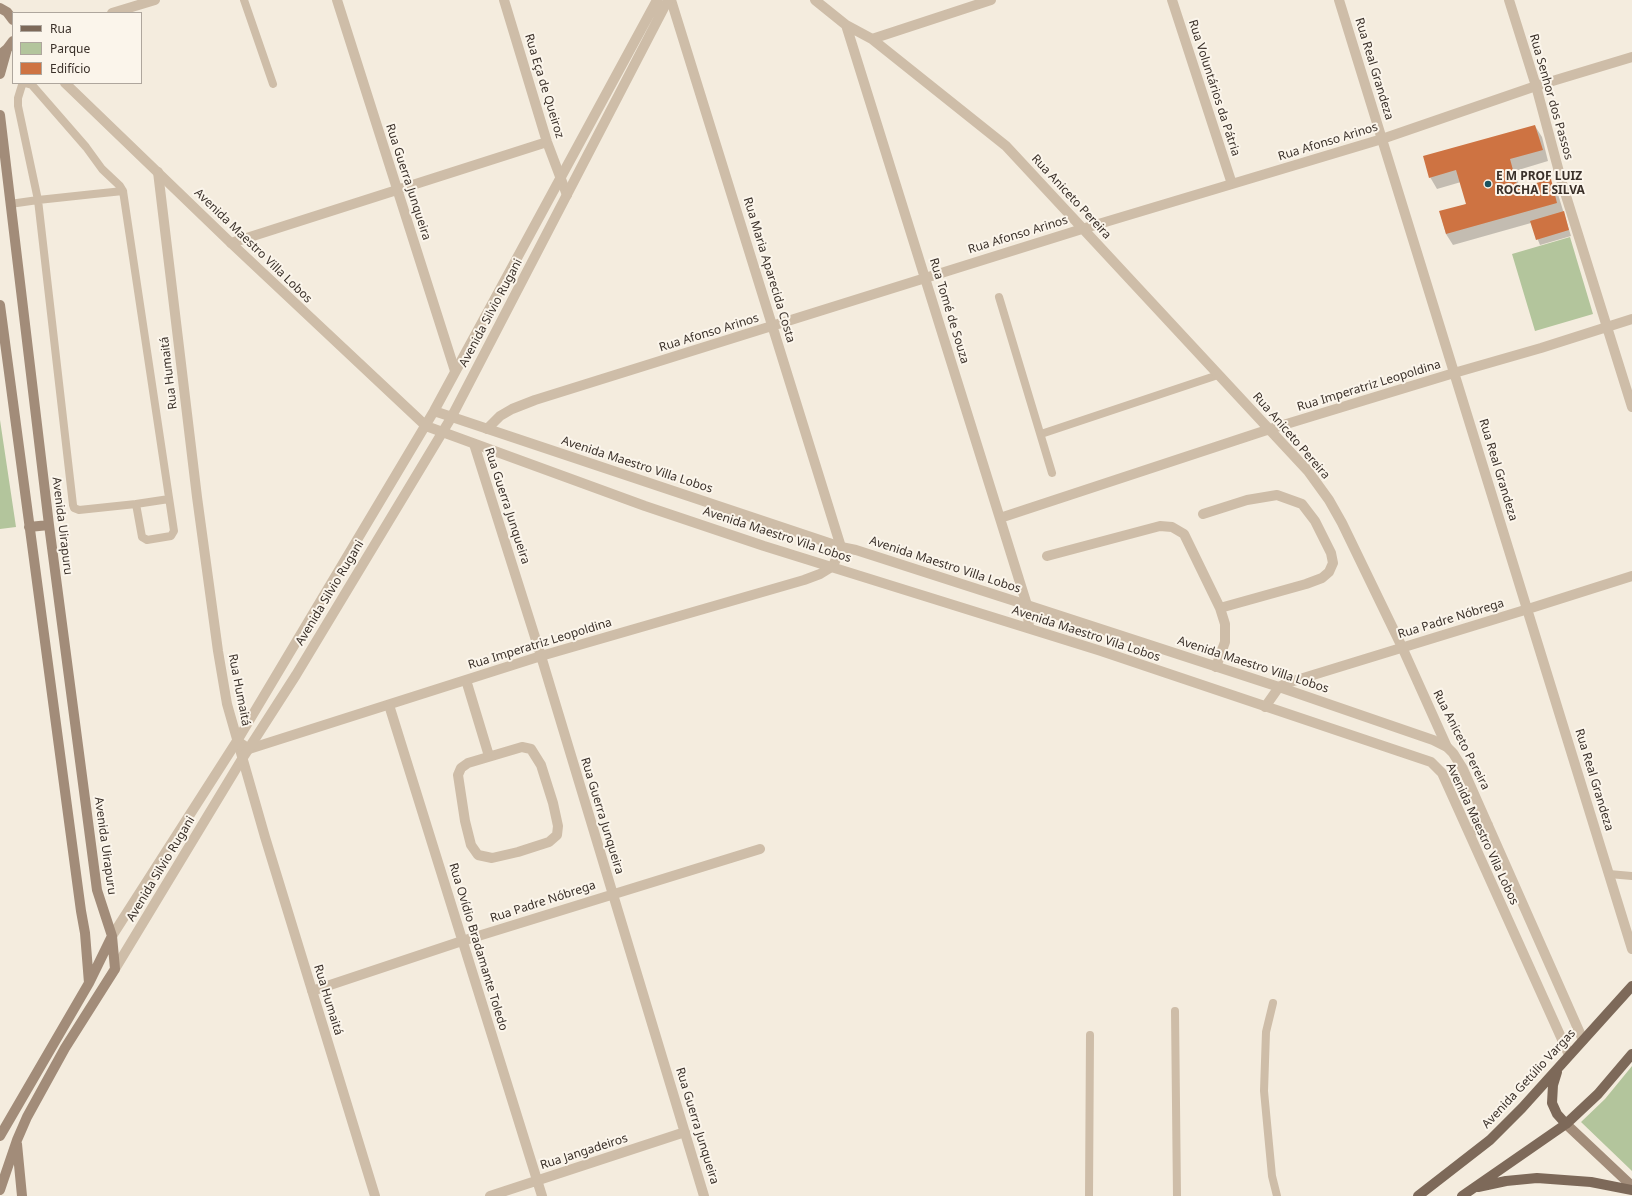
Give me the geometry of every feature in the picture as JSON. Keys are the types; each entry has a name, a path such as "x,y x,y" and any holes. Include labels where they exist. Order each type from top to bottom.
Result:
{"main road":[{"path":"0,8 7,12 12,19"},
{"path":"0,74 7,48"},
{"name":"Avenida Uirapuru","path":"0,115 49,525 97,890 112,936 115,969"},
{"path":"0,305 85,933 89,983"},
{"path":"29,527 49,525"},
{"name":"Avenida Silvio Rugani","path":"0,1136 89,983 112,936"},
{"name":"Avenida Silvio Rugani","path":"0,1190 17,1140 27,1117 66,1048 115,969"},
{"name":"Avenida Getúlio Vargas","path":"1418,1196 1490,1140 1522,1108 1632,986"},
{"path":"1462,1196 1566,1124 1598,1094 1632,1054"},
{"path":"1560,1065 1553,1084 1552,1098 1556,1114 1632,1186"},
{"path":"17,1140 22,1196"},
{"path":"1472,1189 1506,1181 1537,1178 1591,1182 1632,1190"}],"street":[{"path":"115,12 155,0"},
{"name":"Rua Guerra Junqueira","path":"337,0 455,371"},
{"name":"Rua Eça de Queiroz","path":"504,0 547,142 560,180 567,195"},
{"name":"Avenida Silvio Rugani","path":"112,936 237,742 426,426 657,0"},
{"name":"Avenida Silvio Rugani","path":"115,969 242,759 300,668 451,418 668,0"},
{"name":"Rua Maria Aparecida Costa","path":"671,0 841,547"},
{"name":"Rua Aniceto Pereira","path":"815,0 846,25 872,40 1006,146 1308,471 1329,500 1342,523 1402,648 1446,746 1453,753 1463,769 1583,1040"},
{"path":"872,40 991,0"},
{"name":"Rua Voluntários da Pátria","path":"1172,0 1232,184"},
{"name":"Rua Real Grandeza","path":"1339,0 1632,949"},
{"name":"Rua Senhor dos Passos","path":"1509,0 1536,86 1562,183 1632,407"},
{"name":"Rua Tomé de Souza","path":"846,25 1027,605 1029,628"},
{"name":"Rua Afonso Arinos","path":"487,429 500,416 512,409 535,400 1082,229 1382,139 1536,86 1632,57"},
{"name":"Avenida Maestro Villa Lobos","path":"66,84 231,243 426,426"},
{"path":"231,243 547,142"},
{"name":"Rua Humaitá","path":"158,172 197,497 227,704 242,759 375,1196"},
{"name":"Rua Imperatriz Leopoldina","path":"1000,518 1270,429 1607,328 1632,319"},
{"name":"Avenida Maestro Villa Lobos","path":"434,411 451,418 641,479 841,547 864,552 1279,687 1433,740 1446,746"},
{"name":"Avenida Maestro Vila Lobos","path":"426,426 441,433 645,506 764,546 833,566 1029,628 1431,762 1442,773 1569,1055"},
{"name":"Rua Guerra Junqueira","path":"474,444 704,1196"},
{"path":"1203,514 1247,500 1277,495 1302,504 1315,521 1331,553 1332,564 1329,572 1322,578 1306,584 1220,608"},
{"path":"1047,556 1160,526 1172,527 1184,534 1220,608 1225,624 1225,642 1216,667"},
{"path":"833,566 841,547"},
{"name":"Rua Imperatriz Leopoldina","path":"249,749 540,656 804,580 833,566"},
{"name":"Rua Padre Nóbrega","path":"1279,687 1632,576"},
{"path":"466,680 489,756"},
{"path":"1265,707 1279,687"},
{"name":"Rua Ovídio Bradamante Toledo","path":"390,705 542,1196"},
{"path":"237,742 249,749"},
{"path":"522,747 531,749 541,765 553,803 558,826 557,835 548,842 518,852 492,858 478,855 471,845 458,775 461,768 468,763 489,756 522,747"},
{"path":"1469,833 1488,826"},
{"name":"Rua Padre Nóbrega","path":"312,991 462,941 760,849"},
{"name":"Rua Jangadeiros","path":"490,1196 685,1132"}],"lane":[{"path":"244,0 273,84"},
{"path":"24,84 18,98 18,106 38,200 73,506 78,510 169,499"},
{"path":"28,84 32,85 86,147 102,169 120,186 123,191 174,531 171,536 147,540 142,537 136,504"},
{"path":"10,204 123,191"},
{"path":"999,297 1052,473"},
{"path":"1041,434 1218,375"},
{"path":"1609,874 1632,876"},
{"path":"1273,1003 1266,1032 1264,1091 1272,1176 1277,1196"},
{"path":"1175,1011 1177,1196"},
{"path":"1088,1196 1090,1034"}],"green space":[{"path":"1570,237 1593,314 1535,331 1512,254"},
{"path":"0,420 16,527 0,529"},
{"path":"1632,1066 1632,1171 1581,1122 1605,1099"}],"building":[{"name":"E M PROF LUIZ ROCHA E SILVA","path":"1535,125 1543,150 1510,159 1518,188 1551,179 1557,203 1446,234 1439,211 1466,204 1456,170 1429,178 1423,156"},
{"name":"E M PROF LUIZ ROCHA E SILVA","path":"1564,211 1569,230 1536,240 1530,221"}],"place":[{"name":"E M PROF LUIZ ROCHA E SILVA","path":"1488,184"}]}
